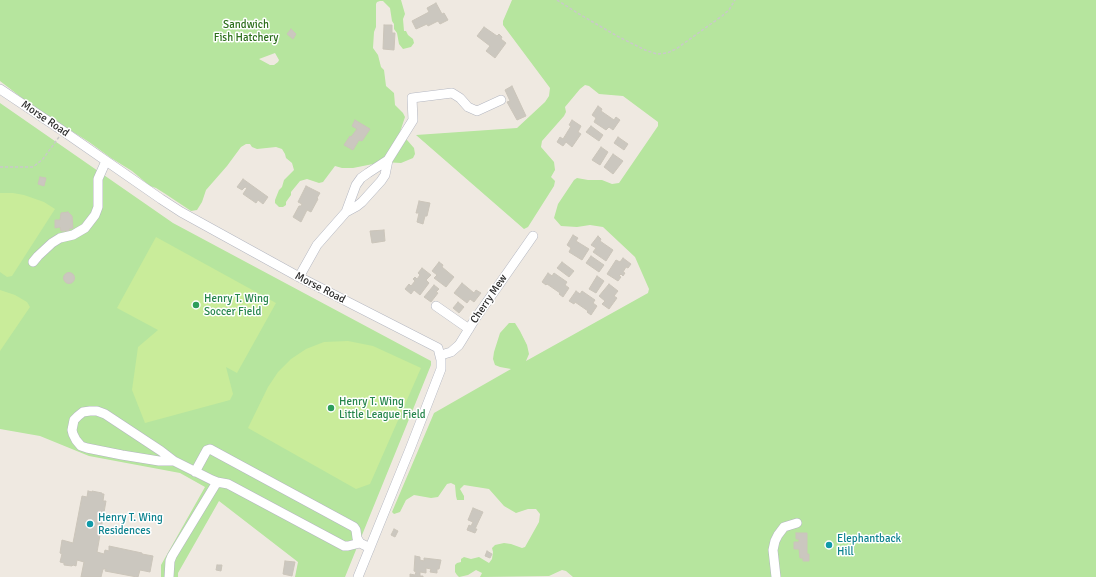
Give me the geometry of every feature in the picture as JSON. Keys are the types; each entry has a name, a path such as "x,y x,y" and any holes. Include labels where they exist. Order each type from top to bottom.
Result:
{"street":[{"name":"Morse Road","path":"0,89 182,212 299,277 438,348 441,355"},
{"path":"299,277 318,245 346,212 356,185 368,173 388,160 413,120 412,98 452,93 460,98 468,107 477,111 501,100"},
{"path":"346,212 362,202 381,181 388,168 388,160"},
{"path":"33,262 52,242 60,238 73,235 85,228 95,215 98,207 98,179 106,161"},
{"name":"Cherry Mew","path":"441,355 454,350 459,345 533,236"},
{"path":"436,306 469,329"},
{"path":"358,577 410,449 440,369 441,355"},
{"path":"174,461 151,460 81,446 73,434 72,430 74,420 83,412 97,411 105,414 174,461 195,472 217,482 228,484 344,546 360,543 370,548"},
{"path":"195,472 207,450 210,449 354,527 360,543"},
{"path":"168,577 172,556 217,482"},
{"path":"776,577 772,550 775,541 784,527 797,523"}],"path":[{"path":"557,0 618,36 645,50 657,54 667,53 676,49 722,16 729,10 736,0"},
{"path":"0,167 33,167 43,159 63,131"}],"green space":[{"name":"Sandwich Fish Hatchery","path":"0,0 401,0 405,14 403,19 404,31 406,31 413,39 414,43 411,47 403,49 399,44 397,33 394,29 390,8 383,1 380,1 376,4 376,27 374,32 373,48 378,55 381,67 384,70 386,86 394,93 395,105 405,117 400,132 414,148 415,154 413,158 401,163 383,162 353,168 342,168 335,166 323,182 319,183 307,179 300,181 291,192 286,205 279,207 275,203 275,200 284,180 294,170 292,163 286,158 282,149 276,147 257,149 252,147 250,144 246,144 241,147 206,190 202,202 197,210 191,211 156,188 150,186 132,171 26,101 0,81","holes":["275,53 279,60 274,65 270,65 259,59"]},
{"path":"512,0 1096,0 1096,577 573,577 566,571 562,570 549,576 480,577 482,573 476,570 468,575 459,577 455,572 455,565 461,562 461,559 464,557 471,559 479,557 489,563 492,559 492,548 495,545 504,543 522,548 525,547 539,522 540,514 536,509 528,509 516,513 504,506 489,489 464,485 460,489 464,496 464,500 457,500 455,485 451,483 447,484 438,497 431,498 414,495 406,500 400,512 394,514 392,512 434,413 511,369 495,365 493,359 500,333 509,323 515,323 527,345 529,354 526,361 648,293 649,289 635,257 603,227 590,225 577,227 561,226 554,218 558,204 574,180 577,178 602,180 612,184 619,183 658,126 658,122 623,96 599,94 589,86 585,85 565,107 566,112 564,116 542,141 541,147 554,162 555,170 551,177 555,181 554,186 528,227 524,229 416,135 517,128 545,102 549,96 550,88 503,25 503,21"},
{"path":"0,103 173,223 431,361 431,365 345,577 295,577 298,562 219,501 178,573 178,577 161,577 161,565 205,487 180,473 89,456 40,436 0,429"},
{"path":"0,193 24,195 44,202 55,209 12,276 7,277 0,272"},
{"name":"Henry T. Wing Soccer Field","path":"156,237 276,303 237,373 226,367 233,394 230,400 145,423 132,390 138,347 158,330 117,308"},
{"path":"0,290 15,295 27,302 30,307 0,351"},
{"name":"Henry T. Wing Little League Field","path":"348,341 373,346 421,368 370,484 356,489 248,428 268,387 278,372 291,359 306,349 324,342"}],"building":[{"path":"436,3 442,14 444,13 448,20 440,24 438,21 428,26 427,24 416,29 412,21 429,12 427,8"},
{"path":"384,25 392,25 392,33 395,33 394,50 383,49"},
{"path":"484,27 497,36 499,34 502,37 501,39 506,43 495,58 486,51 490,46 477,36"},
{"path":"291,29 296,34 293,39 287,34"},
{"path":"512,86 526,116 517,120 507,102 510,101 505,90"},
{"path":"598,106 602,109 601,111 614,120 616,117 620,120 613,130 609,127 606,130 594,122 596,118 592,115"},
{"path":"355,120 370,129 362,141 359,140 353,150 344,145 357,129 352,126"},
{"path":"572,120 581,126 578,132 581,134 572,147 566,142 563,146 557,142 560,137 563,139 571,126 569,125"},
{"path":"591,126 603,135 599,141 586,132"},
{"path":"618,137 628,144 624,150 614,143"},
{"path":"601,147 608,152 600,165 592,160"},
{"path":"613,154 623,161 613,174 604,167"},
{"path":"40,177 46,178 44,186 38,184"},
{"path":"243,179 268,197 263,204 258,200 256,203 243,194 247,188 245,187 242,190 237,187"},
{"path":"306,186 320,193 311,212 307,210 301,222 293,217 299,206 302,204 298,202"},
{"path":"419,201 430,203 427,216 425,216 423,224 417,222 419,213 416,213"},
{"path":"68,212 72,216 73,228 69,229 69,231 61,231 60,227 55,228 55,220 60,220 61,213"},
{"path":"384,230 385,241 372,243 370,231"},
{"path":"573,235 578,238 576,241 589,249 582,260 569,252 571,248 567,245"},
{"path":"598,236 601,239 600,241 613,250 606,261 593,252 596,248 591,245"},
{"path":"591,256 604,265 599,272 586,263"},
{"path":"623,258 631,264 628,268 626,267 623,272 625,273 623,276 621,274 619,276 621,277 618,281 607,274 616,260 620,262"},
{"path":"439,262 443,265 442,267 454,277 446,287 434,278 437,275 432,271"},
{"path":"562,262 574,271 569,277 557,268"},
{"path":"422,268 431,275 426,280 429,283 420,295 414,290 411,294 405,289 409,284 411,286 415,281 413,279 415,277 417,279 420,275 418,273"},
{"path":"69,272 73,274 75,278 73,282 69,284 65,282 63,278 65,274"},
{"path":"548,273 552,276 554,273 567,282 565,285 569,288 563,297 559,294 560,293 542,282"},
{"path":"597,276 604,281 596,293 589,289"},
{"path":"462,283 474,293 476,290 481,293 474,302 470,299 467,303 454,293"},
{"path":"609,284 618,291 614,296 617,298 609,309 602,304 605,301 599,296"},
{"path":"434,285 439,289 436,292 438,293 431,302 424,297"},
{"path":"576,291 580,294 582,291 595,300 593,303 597,306 591,315 587,312 588,311 575,302 574,304 569,301"},
{"path":"458,302 464,307 459,313 453,308"},
{"name":"Henry T. Wing Residences","path":"88,491 104,494 103,501 106,501 97,552 104,554 105,550 109,551 109,546 153,556 150,572 140,570 137,577 105,571 106,569 103,569 101,577 81,577 84,562 77,560 76,566 72,566 64,565 64,563 60,562 62,554 60,553 62,540 73,543 82,496 87,497"},
{"path":"473,508 483,512 475,529 477,529 475,533 467,530 469,525 471,526 473,522 468,520"},
{"path":"394,529 398,531 395,537 391,535"},
{"path":"796,533 807,533 807,554 809,554 809,561 803,561 803,558 800,558 799,549 794,549 794,542 799,542 799,539 796,539"},
{"path":"487,551 492,554 490,558 485,556"},
{"path":"415,556 420,557 420,560 424,561 424,558 441,560 437,573 430,572 431,569 426,568 426,573 420,572 420,576 423,577 410,577 410,574 415,575 416,572 414,571"},
{"path":"285,561 295,562 292,576 283,574"},
{"path":"217,565 222,565 221,571 216,570"}],"place":[{"name":"Henry T. Wing Soccer Field","path":"196,305"},
{"name":"Henry T. Wing Little League Field","path":"331,408"},
{"name":"Henry T. Wing Residences","path":"90,524"},
{"name":"Elephantback Hill","path":"829,545"}]}
